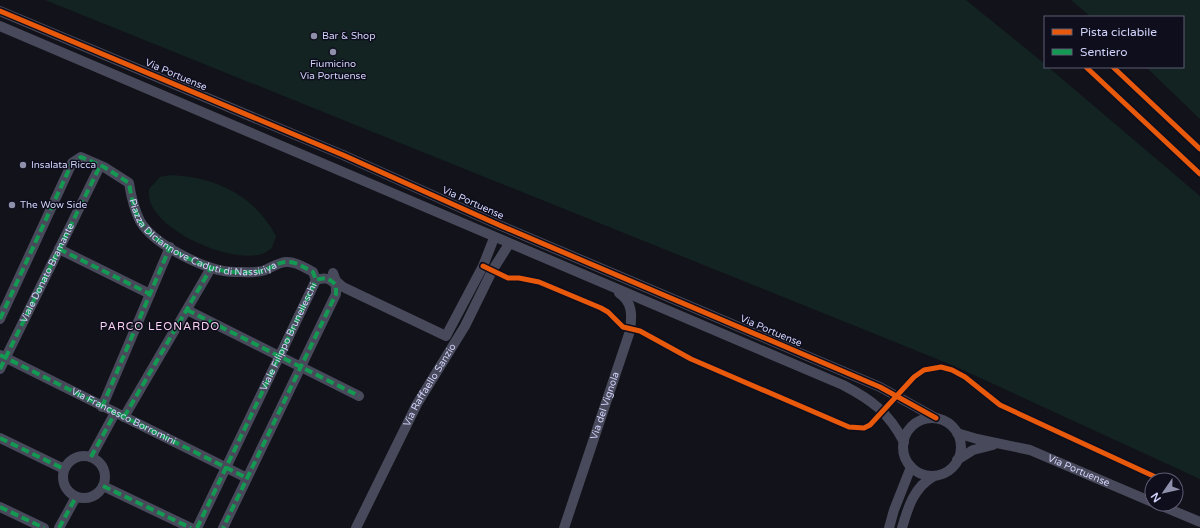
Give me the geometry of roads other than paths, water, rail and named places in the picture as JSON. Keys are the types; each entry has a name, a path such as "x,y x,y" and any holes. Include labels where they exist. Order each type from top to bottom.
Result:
{"street":[{"name":"Via Portuense","path":"0,11 343,155 499,225 873,384 936,418"},
{"name":"Via Portuense","path":"0,26 494,238 718,331 860,394 875,404 894,422 904,442"},
{"path":"0,319 72,163 81,157 100,166"},
{"name":"Piazza DIciannove Caduti di Nassiriya","path":"100,166 129,183 131,198 141,222 158,240 187,258 211,268 233,272 262,271 286,261 295,263 313,272 316,280"},
{"name":"Viale Donato Bramante","path":"0,369 3,357 100,166"},
{"path":"333,273 336,281 343,287 446,336 483,266 494,238"},
{"name":"Via Raffaello Sanzio","path":"356,528 417,404 465,326 492,271 509,244"},
{"path":"102,406 170,247"},
{"path":"59,249 150,294"},
{"path":"124,417 211,268"},
{"name":"Viale Filippo Brunelleschi","path":"197,528 316,280 323,278 329,279 336,285 336,294 223,528"},
{"name":"Via del Vignola","path":"564,528 630,331 632,314 630,306 624,296 613,288"},
{"path":"187,310 359,396"},
{"name":"Via Francesco Borromini","path":"3,357 247,478"},
{"path":"91,457 115,413"},
{"path":"902,528 917,489 924,481 946,472 957,460 960,446 957,433 950,425 936,418 926,419 915,423 909,430 904,442 904,455 911,467 922,474 934,476"},
{"name":"Via Portuense","path":"957,433 977,440 1030,450 1144,499"},
{"path":"0,438 64,469"},
{"name":"Via Portuense","path":"957,460 973,450 985,446 1003,444"},
{"path":"84,456 91,457 97,461 105,472 104,486 94,496 87,499 76,497 69,493 63,484 64,469 74,458 84,456"},
{"path":"888,528 911,467"},
{"path":"104,486 191,528"},
{"path":"60,528 76,497"},
{"path":"0,506 44,528"},
{"path":"1176,512 1200,522"}],"place":[{"name":"Bar & Shop","path":"314,36"},
{"name":"Fiumicino Via Portuense","path":"333,52"},
{"name":"Insalata Ricca","path":"23,165"},
{"name":"The Wow Side","path":"12,205"}],"district":[{"name":"PARCO LEONARDO","path":"160,326"}]}
